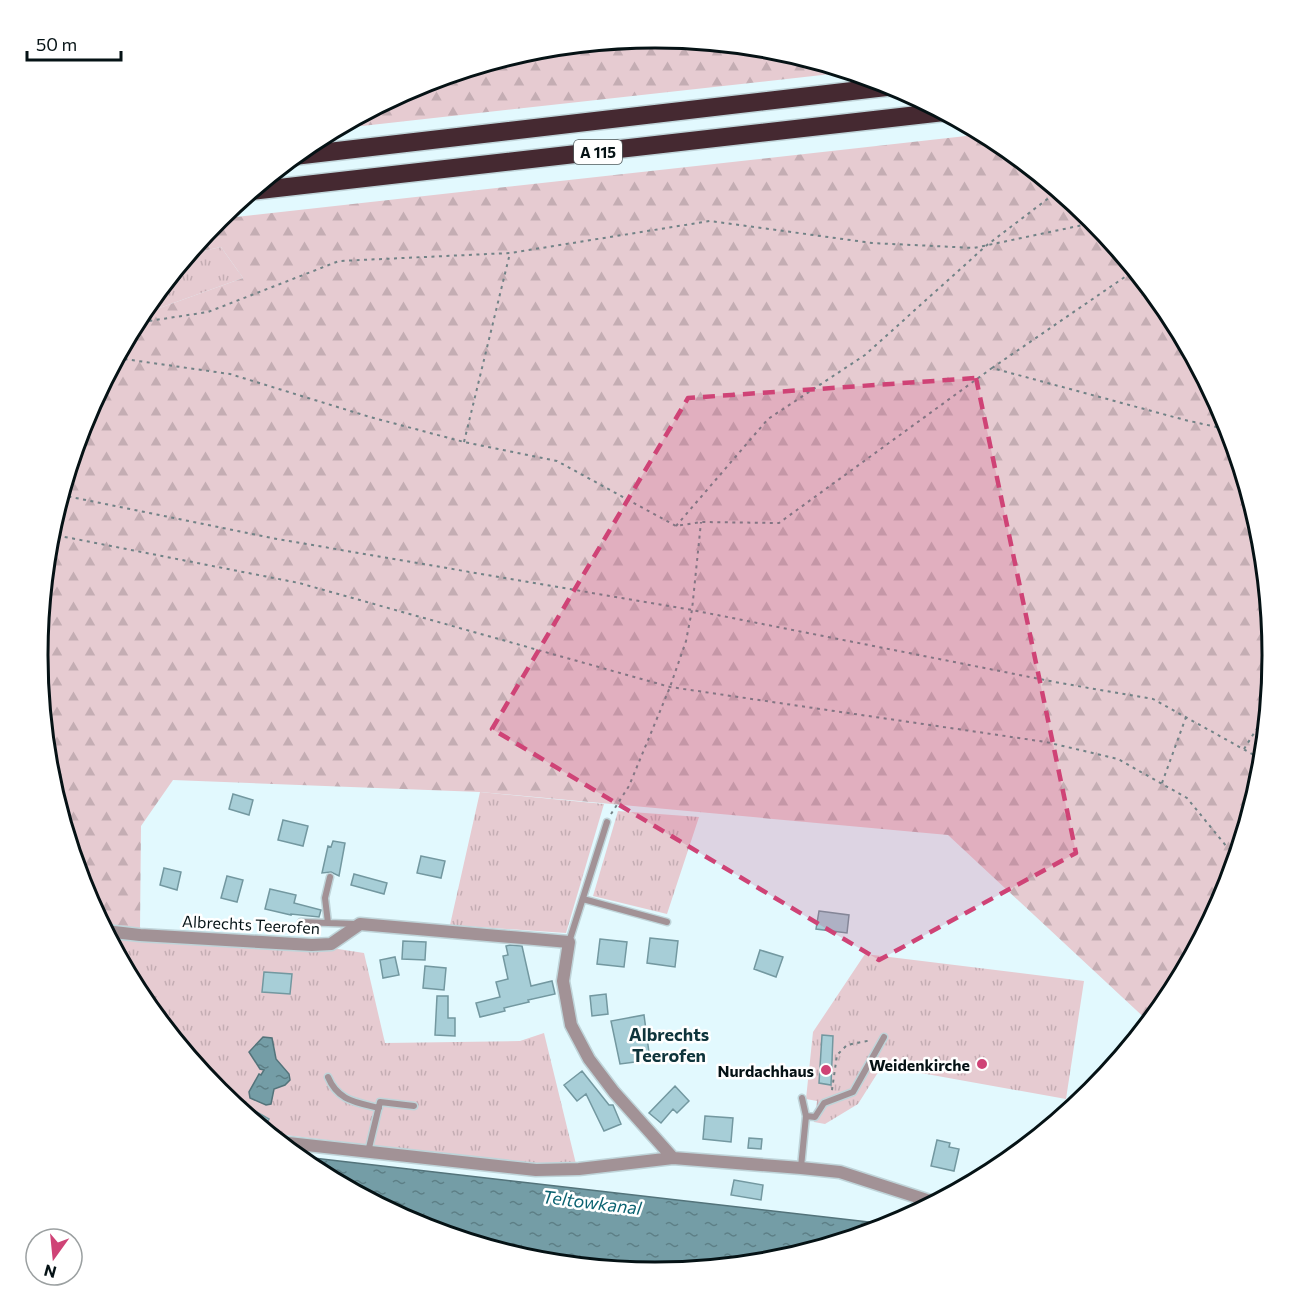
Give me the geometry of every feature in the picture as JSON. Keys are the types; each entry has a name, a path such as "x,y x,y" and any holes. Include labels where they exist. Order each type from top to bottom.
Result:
{"highway":[{"name":"A 115","path":"313,154 874,89"},
{"name":"A 115","path":"267,189 929,114"}],"street":[{"path":"360,924 568,938 563,981 571,1025 589,1059 614,1092 673,1158"},
{"name":"Albrechts Teerofen","path":"115,932 312,945 331,944 360,924"},
{"path":"295,1144 536,1170 579,1169 673,1158 801,1168 840,1172 925,1199"}],"lane":[{"path":"568,938 607,822"},
{"path":"328,923 325,898 330,877"},
{"path":"583,899 667,922"},
{"path":"301,922 360,924"},
{"path":"806,1116 815,1117 824,1102 853,1092 885,1037"},
{"path":"328,1077 333,1088 343,1097 379,1108"},
{"path":"801,1168 806,1116 802,1098"},
{"path":"368,1152 380,1102 414,1106"}],"path":[{"path":"676,526 768,419 865,355 987,245 1052,196"},
{"path":"148,321 208,312 339,261 510,253 710,221 872,243 974,248 1084,225"},
{"path":"464,442 510,253"},
{"path":"125,359 230,374 370,417 464,442 557,461 676,526 700,522 778,524 992,368 1128,275"},
{"path":"992,368 1219,427"},
{"path":"69,497 277,539 692,610 1060,683 1153,699 1254,755"},
{"path":"607,822 629,786 670,687 686,641 692,610 700,522"},
{"path":"60,536 299,583 670,687 1046,742 1118,759 1187,798 1231,850"},
{"path":"1162,783 1186,717"},
{"path":"1244,749 1259,725"},
{"path":"824,1102 833,1088 837,1055 847,1045 885,1037"}],"highlighted area":[{"path":"976,378 1076,853 879,960 492,729 688,398"}],"green space":[{"path":"616,49 695,49 774,60 830,74 357,127 423,94 460,80 498,69 576,53"},
{"path":"970,136 993,150 1056,199 1112,255 1161,318 1182,352 1217,423 1231,460 1242,498 1258,576 1262,616 1262,695 1258,735 1242,813 1217,888 1200,924 1182,959 1143,1017 948,835 480,792 173,780 141,826 140,929 111,925 80,851 69,813 53,735 48,656 53,576 69,498 80,460 111,387 150,318 157,309 243,278 221,247 203,251 236,217"},
{"path":"221,247 243,278 157,309 174,286 203,251"},
{"path":"480,792 604,804 566,933 450,925"},
{"path":"618,811 699,817 667,914 593,896"},
{"path":"115,932 312,945 364,953 385,1043 520,1041 544,1033 576,1164 537,1165 283,1135 226,1085 199,1056 150,993","holes":["274,1047 276,1059 289,1074 285,1085 274,1089 273,1098 259,1074 261,1075 264,1070 252,1055"]},
{"path":"865,954 1084,981 1066,1099 882,1066 858,1104 825,1124 814,1122 817,1101 806,1099 813,1032"}],"water":[{"path":"263,1037 272,1038 276,1059 289,1074 290,1080 285,1085 274,1089 271,1104 266,1105 250,1098 249,1092 259,1074 261,1075 264,1070 260,1069 249,1052"},
{"name":"Teltowkanal","path":"314,1158 873,1223 813,1242 735,1258 656,1263 576,1258 498,1242 423,1217 352,1182"}],"building":[{"path":"233,794 253,800 249,815 229,809"},
{"path":"283,820 308,826 303,846 278,840"},
{"path":"333,841 345,843 339,876 331,872 322,873 328,846 331,847"},
{"path":"421,856 445,861 441,878 417,873"},
{"path":"164,868 181,872 177,890 160,885"},
{"path":"354,874 387,883 384,894 351,885"},
{"path":"227,876 243,880 237,902 221,898"},
{"path":"270,889 296,895 294,903 321,910 319,917 291,915 265,909"},
{"path":"819,911 849,915 847,933 816,929"},
{"path":"650,938 678,941 675,967 647,963"},
{"path":"600,939 627,942 624,967 597,964"},
{"path":"403,941 426,942 425,960 402,959"},
{"path":"506,946 522,946 531,986 552,981 555,994 528,1000 529,1002 504,1008 505,1011 480,1017 476,1003 500,997 496,982 508,979 503,956 508,955"},
{"path":"760,950 783,957 776,977 754,969"},
{"path":"395,957 399,975 383,978 380,960"},
{"path":"425,966 446,968 444,990 423,988"},
{"path":"264,972 292,974 290,994 262,992"},
{"path":"606,994 608,1014 592,1016 590,996"},
{"path":"437,996 448,996 448,1018 455,1018 455,1036 435,1035"},
{"path":"644,1015 650,1060 620,1064 611,1021"},
{"path":"822,1035 833,1036 831,1085 819,1083"},
{"path":"582,1071 609,1105 613,1105 621,1124 604,1131 586,1094 577,1101 564,1085"},
{"path":"675,1086 689,1101 677,1113 673,1109 661,1123 649,1113"},
{"path":"252,1109 269,1119 267,1122"},
{"path":"705,1116 733,1118 731,1142 703,1139"},
{"path":"749,1138 762,1139 761,1149 748,1148"},
{"path":"937,1140 950,1143 949,1147 959,1149 954,1171 931,1166"},
{"path":"734,1180 763,1185 761,1200 731,1195"}],"place":[{"name":"Weidenkirche","path":"982,1064"},
{"name":"Nurdachhaus","path":"826,1070"}],"district":[{"name":"Albrechts Teerofen","path":"669,1044"}]}
